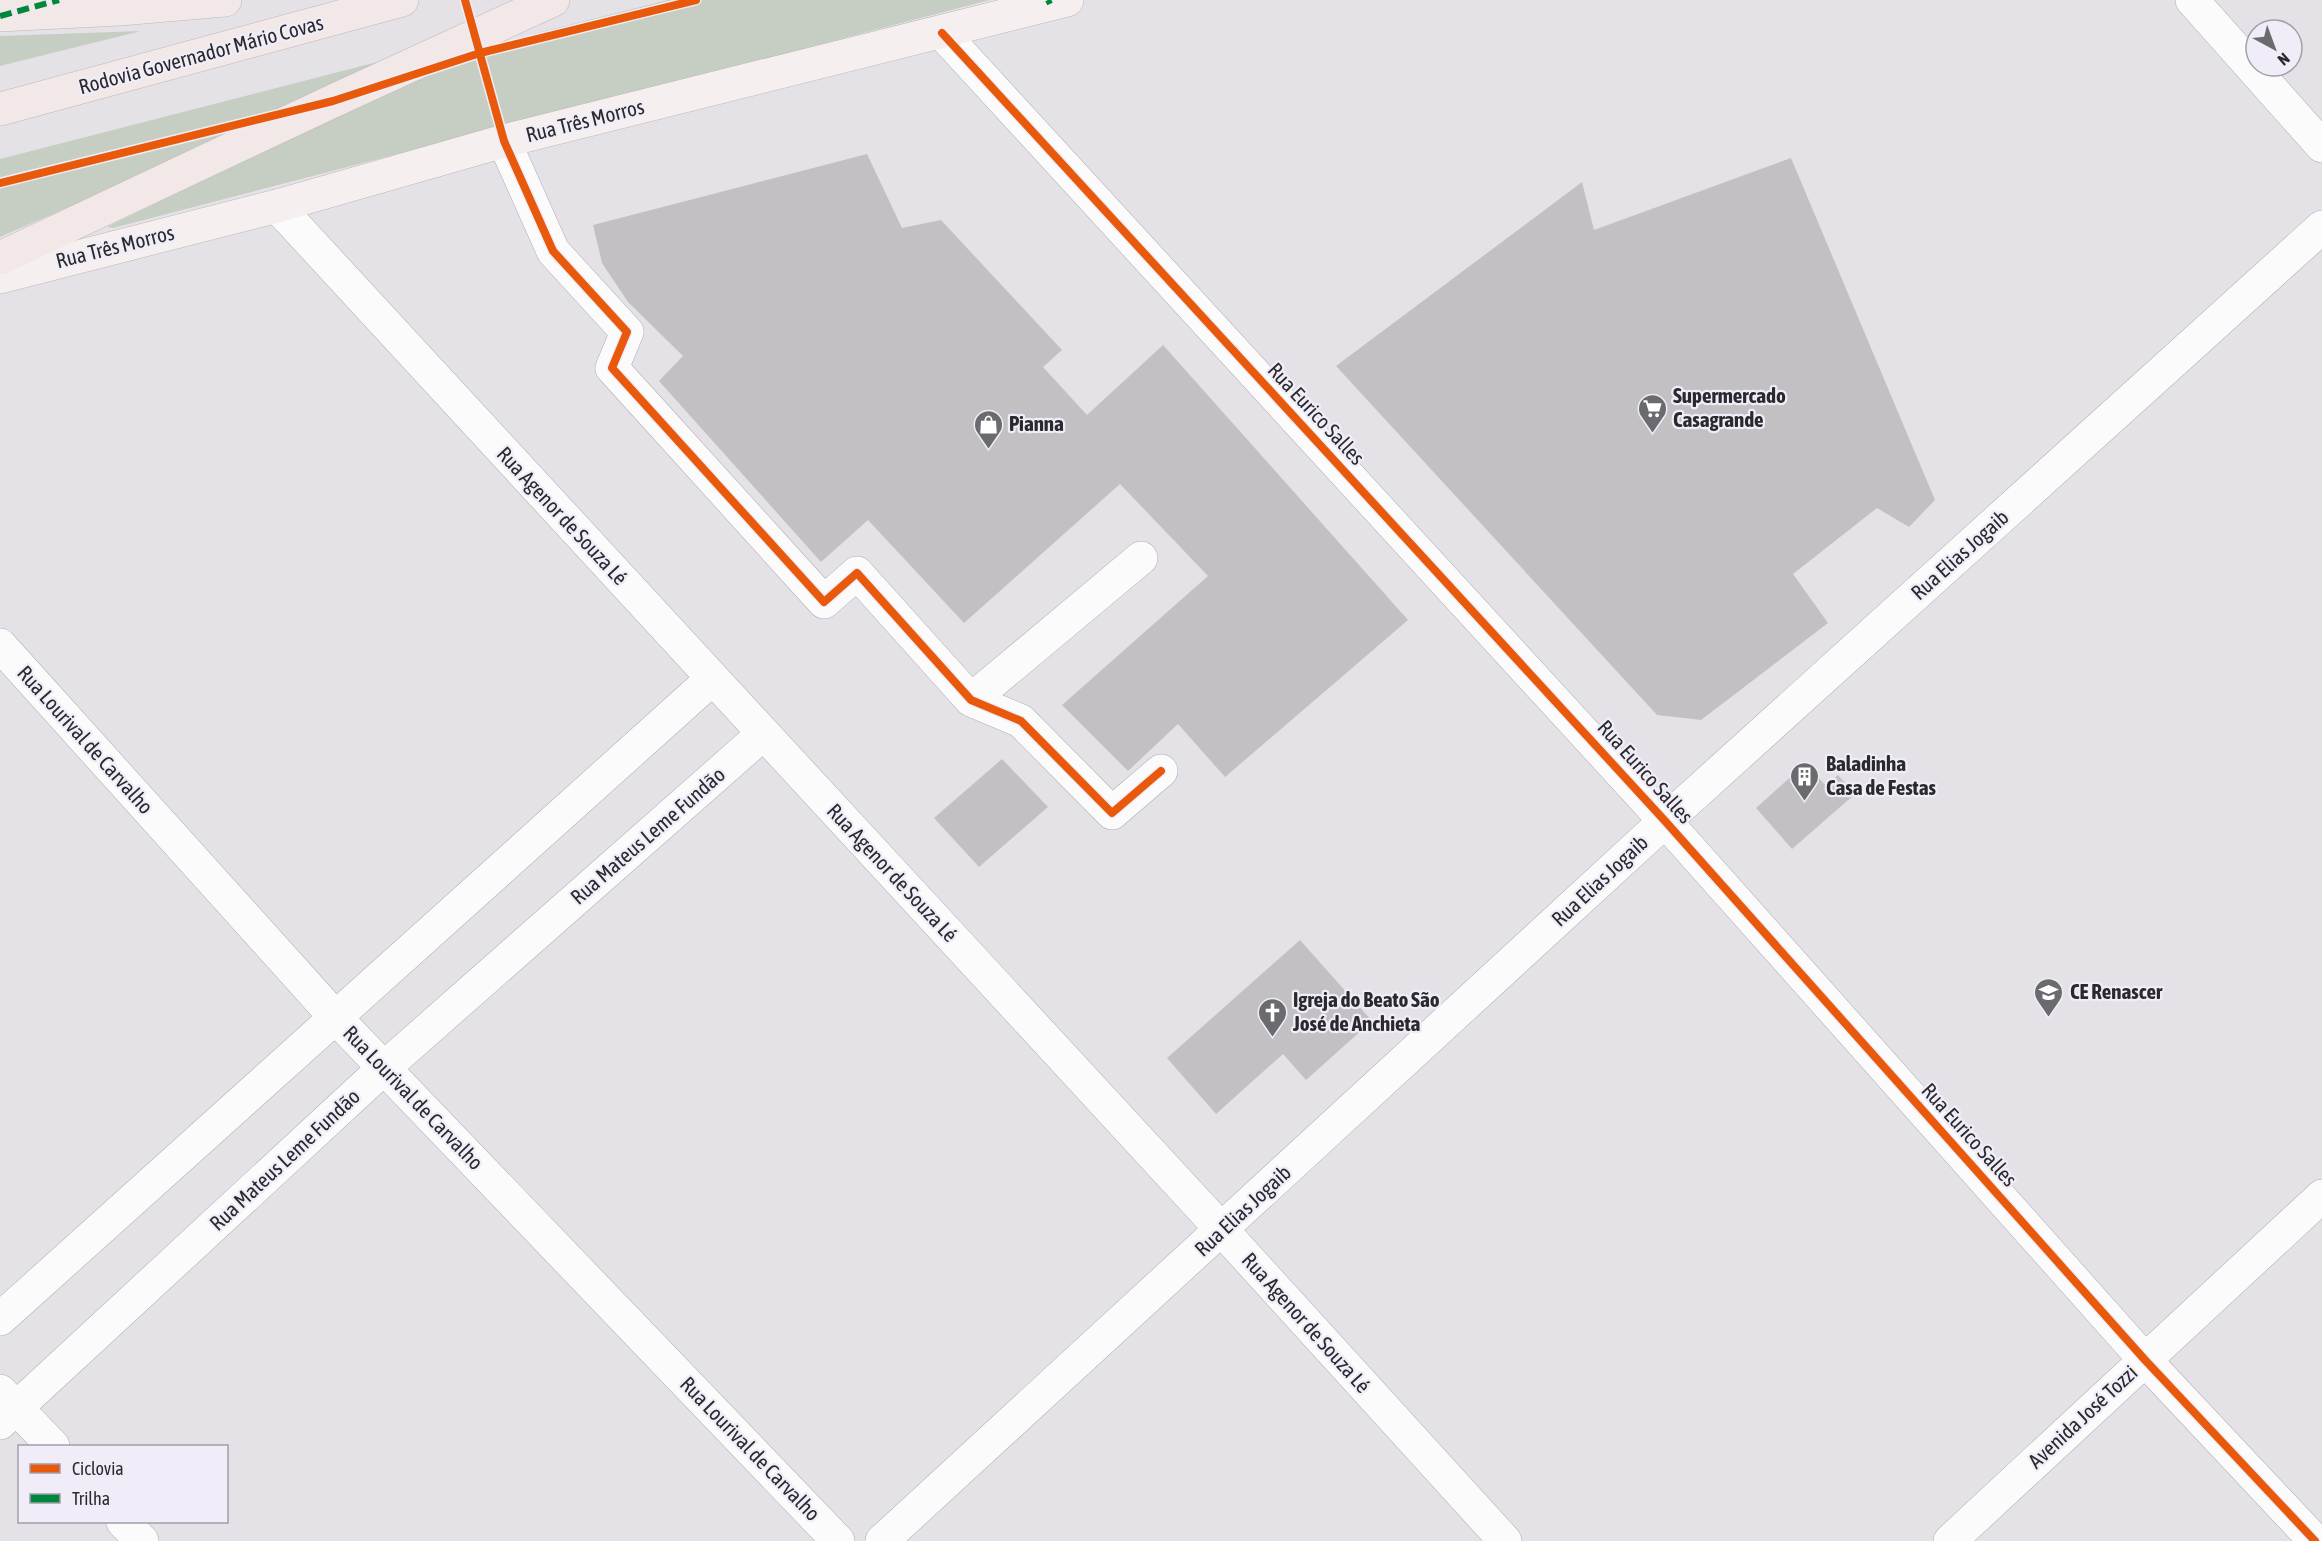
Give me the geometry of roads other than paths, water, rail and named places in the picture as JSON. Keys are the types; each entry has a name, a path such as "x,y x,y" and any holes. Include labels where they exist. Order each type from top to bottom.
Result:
{"highway":[{"path":"0,15 120,9 225,0"},
{"name":"Rodovia Governador Mário Covas","path":"0,109 402,0"},
{"path":"0,258 553,0"}],"main road":[{"name":"Rua Três Morros","path":"0,277 277,206 504,141 1067,0"}],"street":[{"path":"2192,0 2322,146"},
{"name":"Rua Eurico Salles","path":"942,33 1665,821 2145,1360 2315,1541"},
{"path":"504,141 553,251 627,332 612,368 824,602 857,573 971,700 1021,721 1112,813 1161,771"},
{"name":"Rua Agenor de Souza Lé","path":"277,206 1222,1230 1505,1541"},
{"name":"Rua Elias Jogaib","path":"882,1541 1665,821 2322,227"},
{"path":"971,700 1141,558"},
{"name":"Rua Lourival de Carvalho","path":"0,645 336,1018 838,1541"},
{"path":"0,1319 712,679"},
{"name":"Rua Mateus Leme Fundão","path":"6,1407 384,1068 763,734"},
{"name":"Avenida José Tozzi","path":"1950,1541 2322,1196"},
{"path":"6,1407 52,1445"},
{"path":"125,1523 142,1541"}],"place":[{"name":"Supermercado Casagrande","path":"1652,434"},
{"name":"Pianna","path":"988,450"},
{"name":"Baladinha Casa de Festas","path":"1805,802"},
{"name":"CE Renascer","path":"2049,1018"},
{"name":"Igreja do Beato São José de Anchieta","path":"1272,1038"}]}
